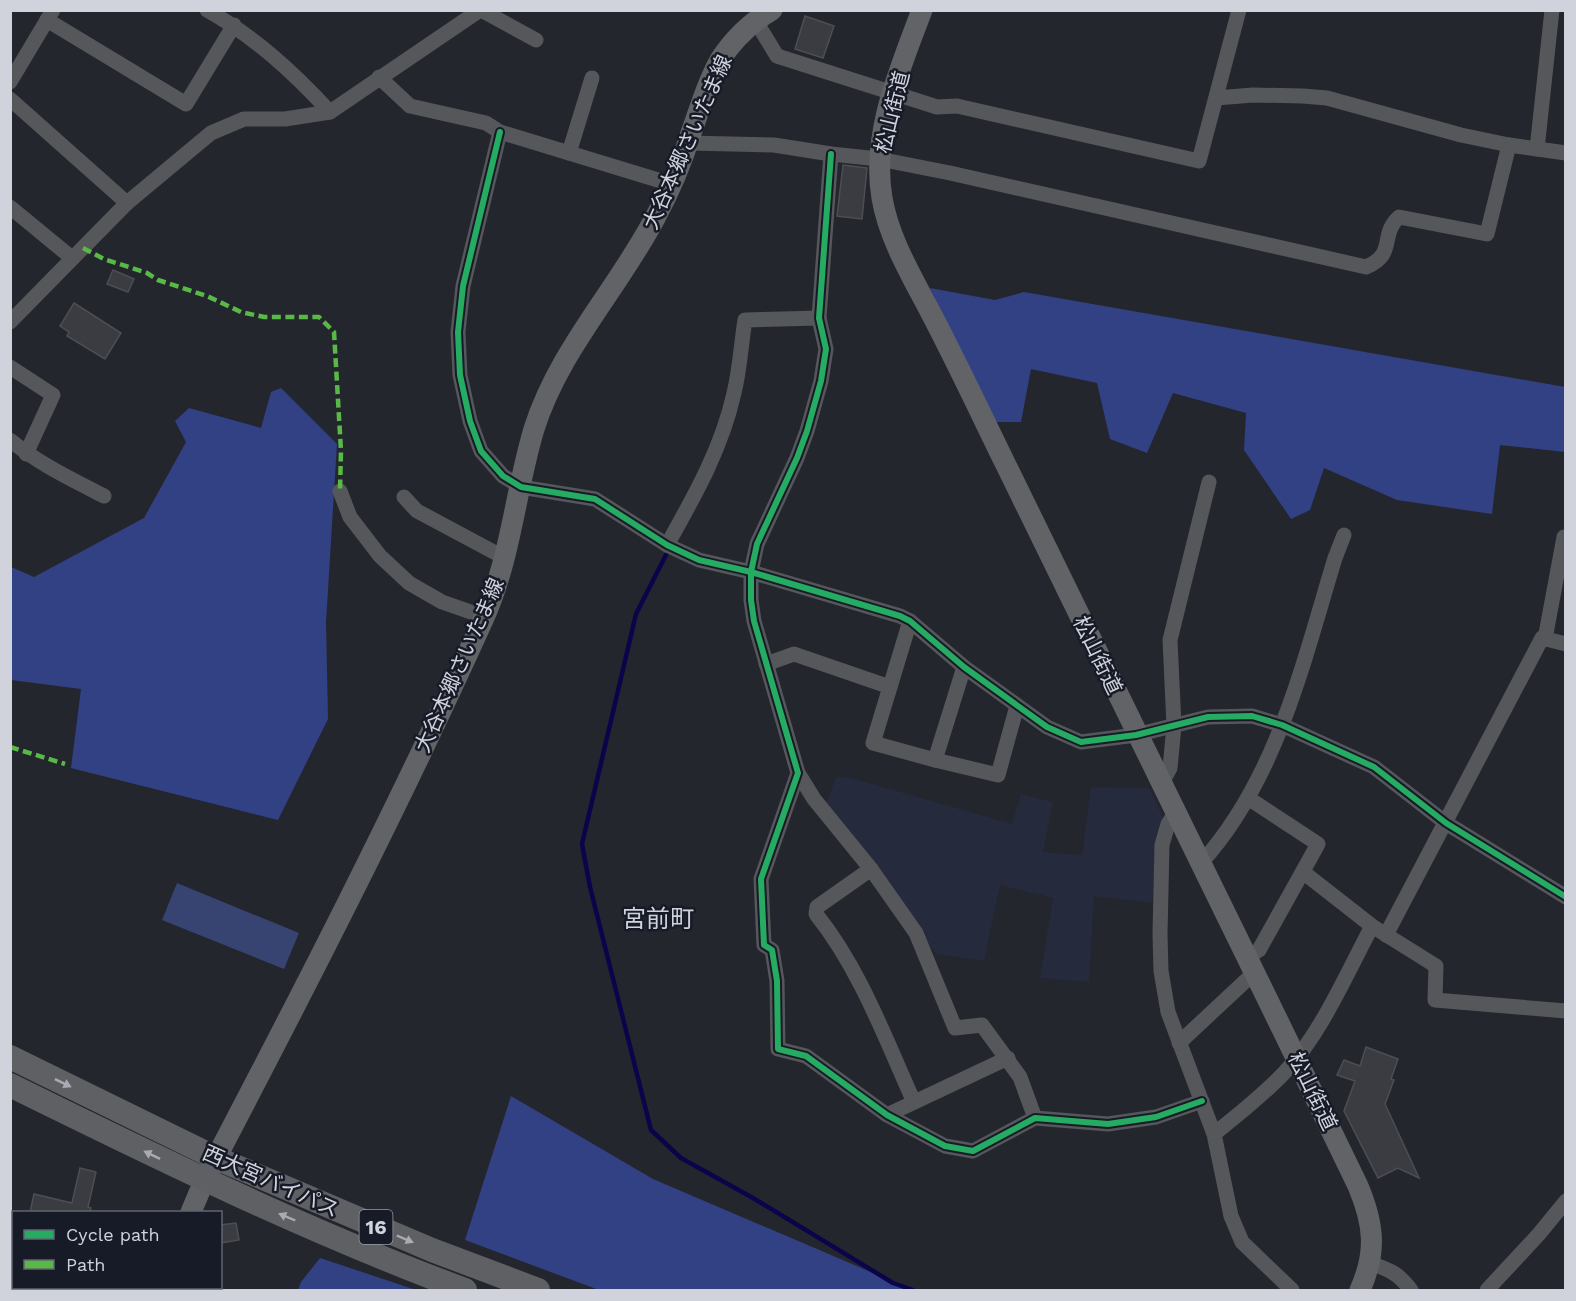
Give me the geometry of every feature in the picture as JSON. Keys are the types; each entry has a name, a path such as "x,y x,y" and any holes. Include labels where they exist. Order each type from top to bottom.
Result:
{"highway":[{"name":"西大宮バイパス","path":"10,1057 216,1158 432,1250 538,1290"},
{"name":"西大宮バイパス","path":"10,1085 204,1181 412,1271 465,1290"}],"main road":[{"name":"松山街道","path":"918,12 893,94 879,159 882,200 896,243 1136,735 1252,965 1368,1211 1372,1239 1370,1263 1360,1290"},
{"name":"大谷本郷さいたま線","path":"190,1211 392,810 485,617 505,558 534,428 560,369 655,219 719,62 735,39 759,14"}],"street":[{"path":"207,10 234,25 295,75 330,112"},
{"path":"11,320 127,203 211,133 244,119 285,119 330,112 480,10 536,40"},
{"path":"759,14 777,56 937,107 957,106 1199,161 1239,10"},
{"path":"1537,149 1552,10"},
{"path":"10,82 50,15 186,104 234,25"},
{"path":"379,78 410,106 486,123 500,132 671,184"},
{"path":"569,153 592,78"},
{"path":"1216,98 1253,95 1327,98 1461,135 1566,153"},
{"path":"11,100 127,203"},
{"path":"500,132 463,286 458,332 460,375 470,421 481,451 503,476 521,487 595,499 667,545 699,560 751,572 900,616 910,621 964,667 1047,727 1081,742 1136,735 1208,717 1252,716 1282,725 1374,767 1446,823 1566,897"},
{"path":"688,142 774,145 879,159 951,173 1366,267 1378,262 1385,250 1391,224 1399,217 1487,234 1509,145"},
{"path":"831,154 819,318 826,349 821,381 797,458 757,544 751,572 750,600 754,621 798,773 813,799 871,869 916,933 955,1028 982,1025 1020,1077 1035,1118"},
{"path":"10,207 72,258"},
{"path":"667,545 704,479 721,438 734,393 745,320 819,318"},
{"path":"10,367 53,395 27,454"},
{"path":"10,440 50,468 104,496"},
{"path":"1161,785 1170,768 1174,726 1170,640 1209,482"},
{"path":"340,491 350,517 380,556 409,583 442,602 485,617"},
{"path":"404,497 417,511 505,558"},
{"path":"1201,863 1213,850 1248,798 1282,725 1344,535"},
{"path":"1545,639 1564,537"},
{"path":"910,621 873,743 998,775 1017,706"},
{"path":"1386,935 1542,638 1566,644"},
{"path":"766,664 794,654 890,687"},
{"path":"934,760 964,667"},
{"path":"798,773 761,879 764,945 772,950 777,981 778,1049 806,1056 887,1115 945,1146 973,1151 1035,1118 1108,1124 1156,1117 1202,1101"},
{"path":"1179,1043 1252,965 1318,844 1248,798"},
{"path":"1175,813 1168,824 1162,845 1161,972 1167,1012 1214,1134 1231,1216 1242,1242 1292,1290"},
{"path":"871,869 817,907 816,914 834,937 862,988 914,1102"},
{"path":"1304,872 1372,926 1436,966 1435,999 1566,1011"},
{"path":"1214,1134 1277,1080 1297,1058 1311,1039 1372,926"},
{"path":"887,1115 1008,1058"},
{"path":"1487,1290 1566,1201"},
{"path":"1370,1263 1393,1271 1411,1290"}],"shaded area":[{"path":"930,288 995,300 1024,292 1565,387 1565,452 1500,445 1492,514 1397,500 1324,468 1310,510 1291,519 1244,450 1246,413 1173,393 1147,453 1110,439 1097,383 1031,369 1021,422 995,422"},
{"path":"281,388 337,444 326,622 328,719 278,820 71,768 81,689 11,680 11,567 34,577 144,518 186,442 175,421 189,408 261,428 271,392"},
{"path":"836,777 851,778 1012,824 1021,794 1053,802 1043,852 1082,855 1091,787 1149,788 1163,817 1152,903 1094,896 1089,982 1040,978 1053,898 1000,885 984,961 936,954 826,804"},
{"path":"177,883 299,933 284,969 162,920"},
{"path":"511,1096 653,1179 913,1290 599,1290 465,1240"},
{"path":"320,1258 416,1290 298,1290 301,1282"}],"building":[{"path":"805,16 834,26 823,58 795,49"},
{"path":"843,165 867,168 862,219 837,216"},
{"path":"113,270 134,279 128,292 107,284"},
{"path":"74,303 121,333 105,359 67,336 69,332 60,326"},
{"path":"1366,1047 1398,1059 1391,1079 1394,1080 1385,1104 1419,1178 1398,1168 1378,1178 1344,1111 1355,1081 1337,1075 1344,1060 1360,1066"},
{"path":"80,1168 96,1172 88,1207 91,1208 90,1211 30,1211 34,1194 72,1203"},
{"path":"236,1223 239,1240 222,1243 222,1225"}],"waterway":[{"path":"666,555 636,614 582,844 590,887 651,1130 681,1158 753,1198 893,1283 913,1290"}],"marked path":[{"path":"83,248 104,259 207,296 241,312 264,317 319,317 334,332 341,451 340,491"},
{"path":"10,747 65,764"}],"cycle path":[{"path":"500,132 463,286 458,332 460,375 470,421 481,451 503,476 521,487 595,499 667,545 699,560 751,572 900,616 910,621 964,667 1047,727 1081,742 1136,735 1208,717 1252,716 1282,725 1374,767 1446,823 1566,897"},
{"path":"831,154 819,318 826,349 821,381 807,431 757,544 751,572 754,621 798,773 761,879 764,945 772,950 777,981 778,1049 806,1056 887,1115 945,1146 973,1151 1035,1118 1108,1124 1156,1117 1202,1101"}],"district":[{"name":"宮前町","path":"658,919"}]}
